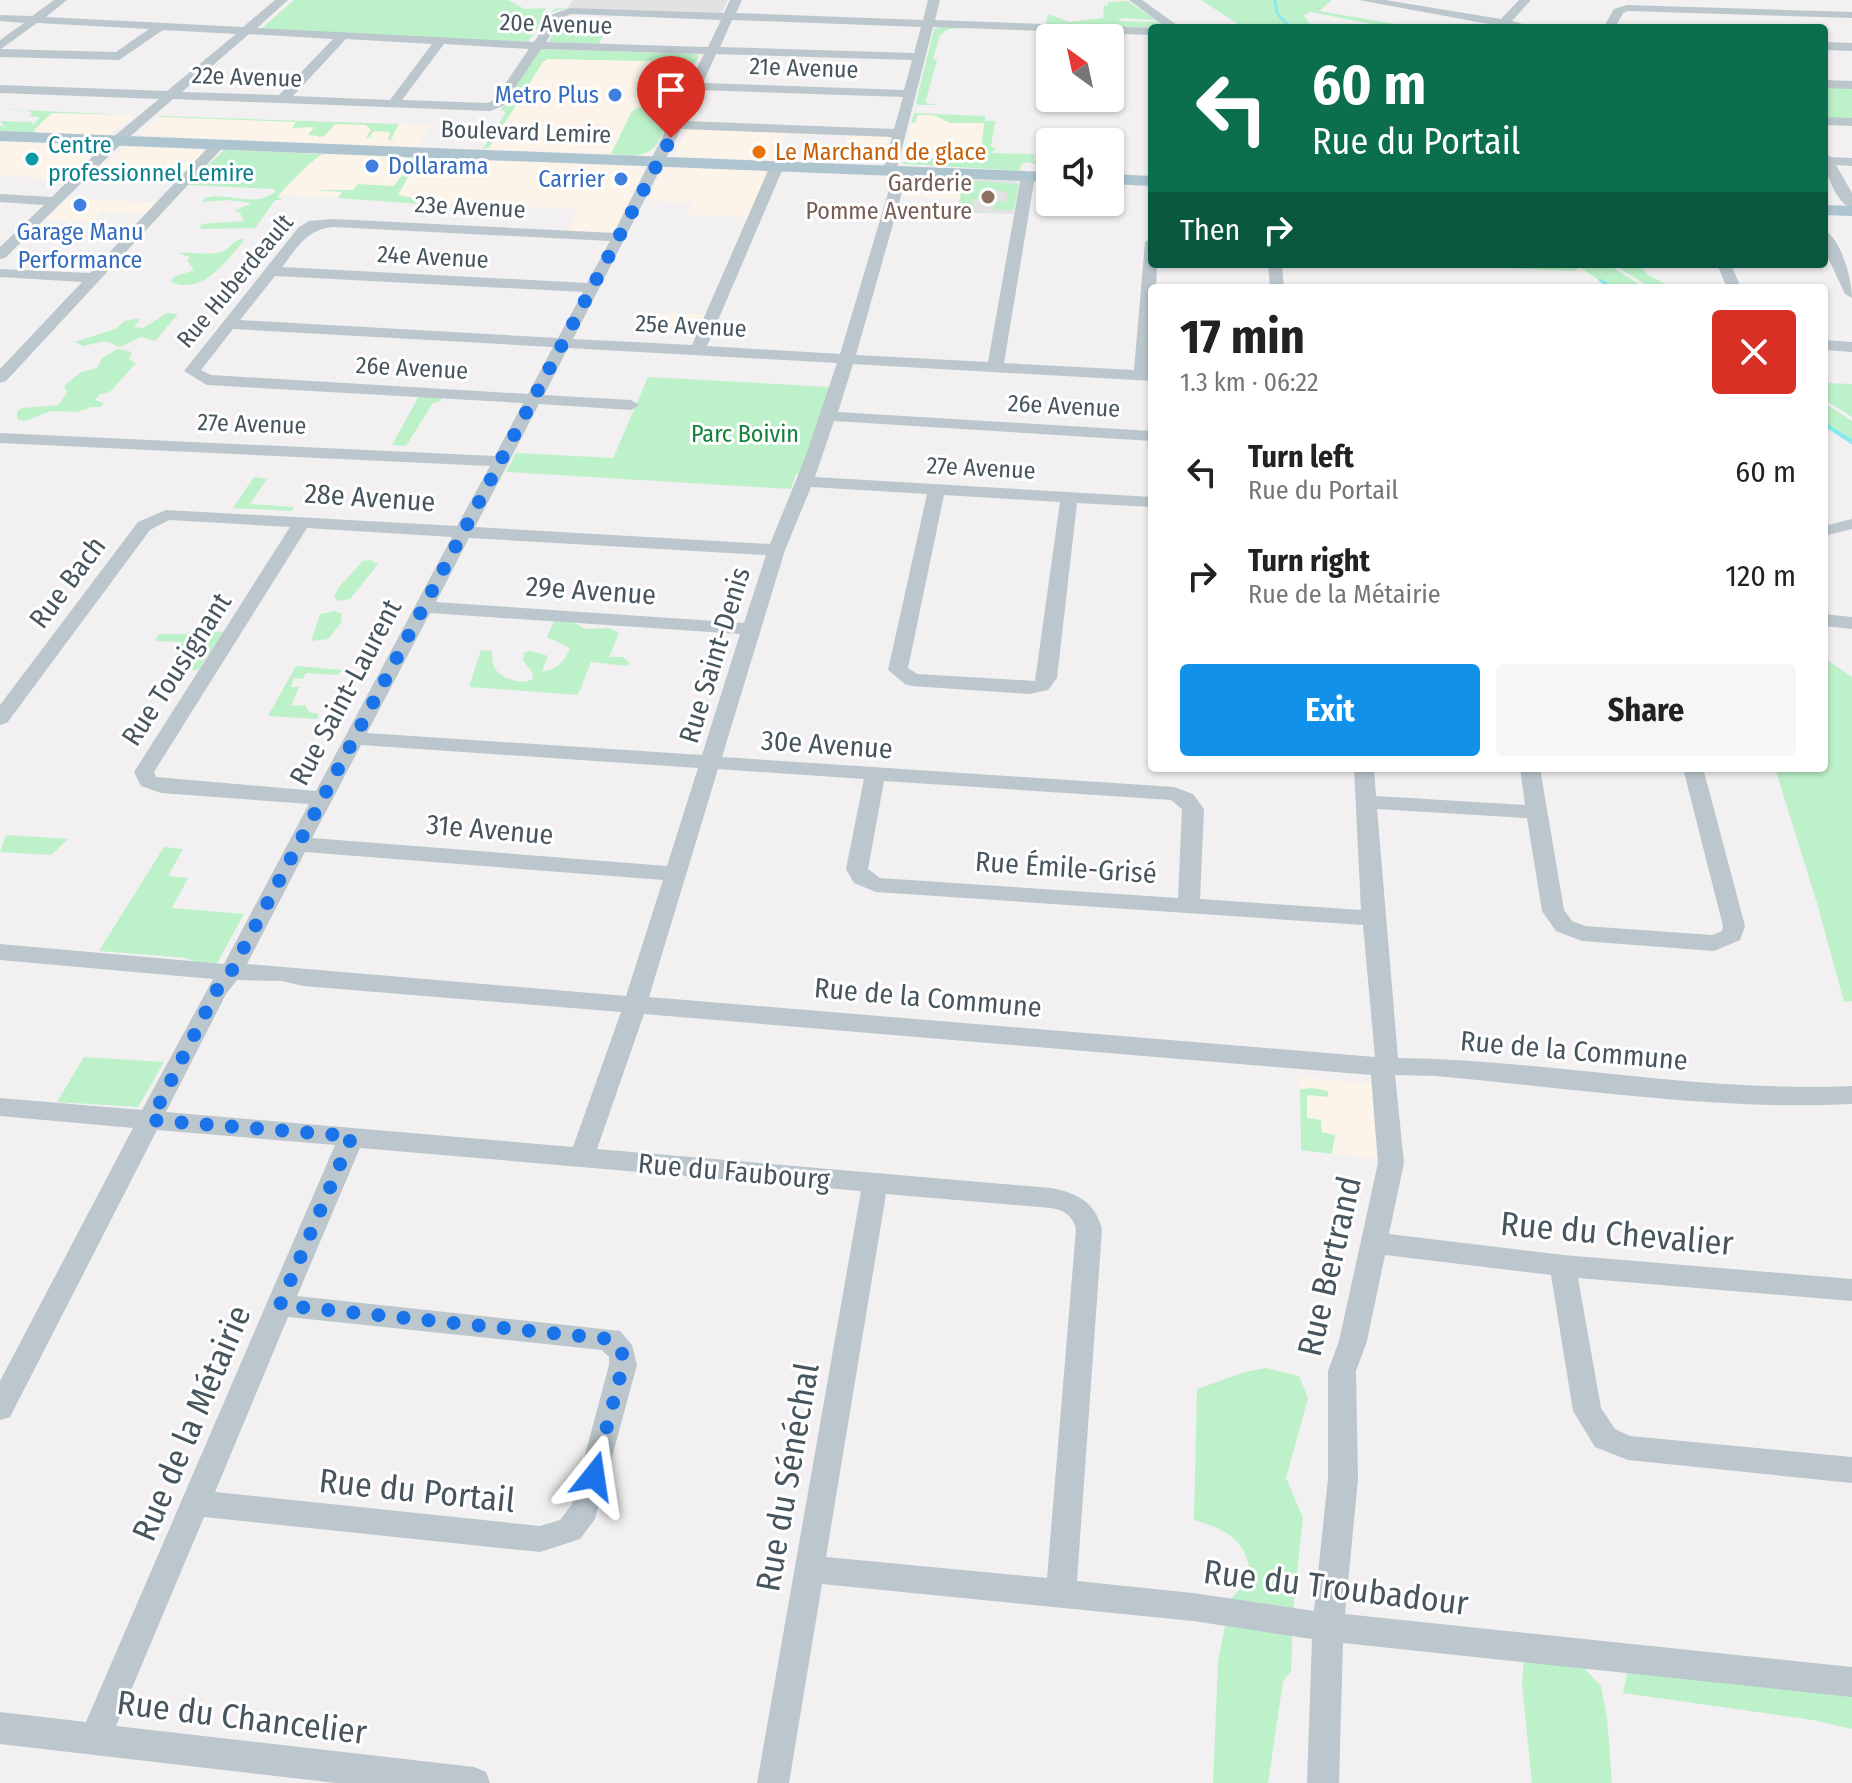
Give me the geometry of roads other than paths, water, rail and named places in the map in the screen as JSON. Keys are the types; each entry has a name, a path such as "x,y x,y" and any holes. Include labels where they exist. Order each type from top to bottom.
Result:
{"main road":[{"name":"Boulevard Lemire","path":"0,136 1036,176"},
{"path":"1124,180 1148,181"},
{"path":"1828,210 1852,208"}],"street":[{"path":"0,46 61,0"},
{"path":"0,255 120,140 282,0"},
{"name":"Rue Saint-Laurent","path":"0,1408 217,990 231,972 565,344 677,125 736,0"},
{"name":"Rue Saint-Denis","path":"582,1157 676,874 776,550 807,482 829,416 895,170 900,133 934,0"},
{"path":"1135,0 1169,24"},
{"path":"1365,0 1509,24"},
{"path":"1504,23 1525,0"},
{"path":"1611,24 1618,11 1627,8 1852,15"},
{"path":"537,46 562,13 1148,31"},
{"name":"20e Avenue","path":"0,18 537,46 920,57"},
{"path":"0,53 117,56 128,53 161,26"},
{"path":"282,100 342,36"},
{"path":"393,104 440,41"},
{"name":"22e Avenue","path":"0,89 492,106 499,103 537,46"},
{"path":"1828,46 1852,47"},
{"path":"1828,84 1852,85"},
{"name":"21e Avenue","path":"695,86 911,94"},
{"path":"1828,121 1852,122"},
{"path":"677,125 900,133"},
{"path":"0,378 219,144"},
{"path":"1828,159 1852,162"},
{"path":"1828,164 1852,208"},
{"path":"697,351 777,166"},
{"path":"995,367 1028,176"},
{"path":"0,198 55,201"},
{"name":"23e Avenue","path":"318,223 619,237"},
{"name":"Rue Huberdeault","path":"192,374 195,365 304,229 318,223"},
{"path":"1828,243 1852,294"},
{"name":"24e Avenue","path":"271,271 593,288"},
{"path":"0,273 94,278"},
{"name":"25e Avenue","path":"228,324 1147,376"},
{"path":"1828,345 1852,347"},
{"path":"1147,376 1148,349"},
{"name":"26e Avenue","path":"192,374 207,380 631,405"},
{"name":"26e Avenue","path":"829,416 1148,436"},
{"name":"27e Avenue","path":"0,438 303,449 502,461"},
{"name":"27e Avenue","path":"807,482 1148,502"},
{"path":"937,489 898,670 912,680 1029,688 1041,686 1047,678 1069,497"},
{"name":"28e Avenue","path":"152,519 175,515 303,521 776,550"},
{"name":"Rue Bach","path":"0,719 138,533 152,519"},
{"name":"Rue Tousignant","path":"303,521 144,772 148,781 161,786 322,798"},
{"path":"1828,530 1852,524"},
{"name":"29e Avenue","path":"425,607 753,629"},
{"path":"1828,620 1852,623"},
{"name":"30e Avenue","path":"354,738 1180,795 1193,809 1189,906"},
{"name":"Rue Bertrand","path":"1323,1783 1328,1627 1343,1479 1342,1371 1353,1341 1391,1163 1382,1081 1386,1064 1364,772"},
{"path":"1531,772 1553,911 1564,926 1582,933 1698,943 1723,941 1732,935 1733,921 1694,772"},
{"name":"Rue Émile-Grisé","path":"875,775 857,869 871,883 1373,918"},
{"path":"1368,802 1538,812"},
{"name":"31e Avenue","path":"298,844 676,874"},
{"name":"Rue de la Commune","path":"0,952 1275,1055 1366,1066 1386,1064 1714,1092 1810,1097 1852,1095"},
{"name":"Rue du Faubourg","path":"0,1107 1063,1200 1079,1208 1087,1221 1061,1593"},
{"name":"Rue de la Métairie","path":"95,1738 352,1136"},
{"name":"Rue du Sénéchal","path":"773,1783 875,1183"},
{"name":"Rue du Chevalier","path":"1376,1243 1563,1266 1852,1290"},
{"path":"1563,1266 1587,1411 1605,1438 1628,1448 1852,1470"},
{"name":"Rue du Portail","path":"197,1503 540,1539 570,1530 585,1510 623,1365 622,1353 610,1339 280,1305"},
{"name":"Rue du Troubadour","path":"811,1569 1193,1607 1328,1627 1852,1682"},
{"name":"Rue du Chancelier","path":"0,1728 474,1783"}],"waterway":[{"path":"1275,0 1277,13 1287,24"},
{"path":"1600,280 1606,284"},
{"path":"1828,427 1852,442"}],"place":[{"name":"Metro Plus","path":"615,95"},
{"name":"Le Marchand de glace","path":"759,152"},
{"name":"Centre professionnel Lemire","path":"32,159"},
{"name":"Dollarama","path":"372,166"},
{"name":"Carrier","path":"621,179"},
{"name":"Garderie Pomme Aventure","path":"988,197"},
{"name":"Garage Manu Performance","path":"80,205"}],"park label":[{"name":"Parc Boivin","path":"745,434"}]}
